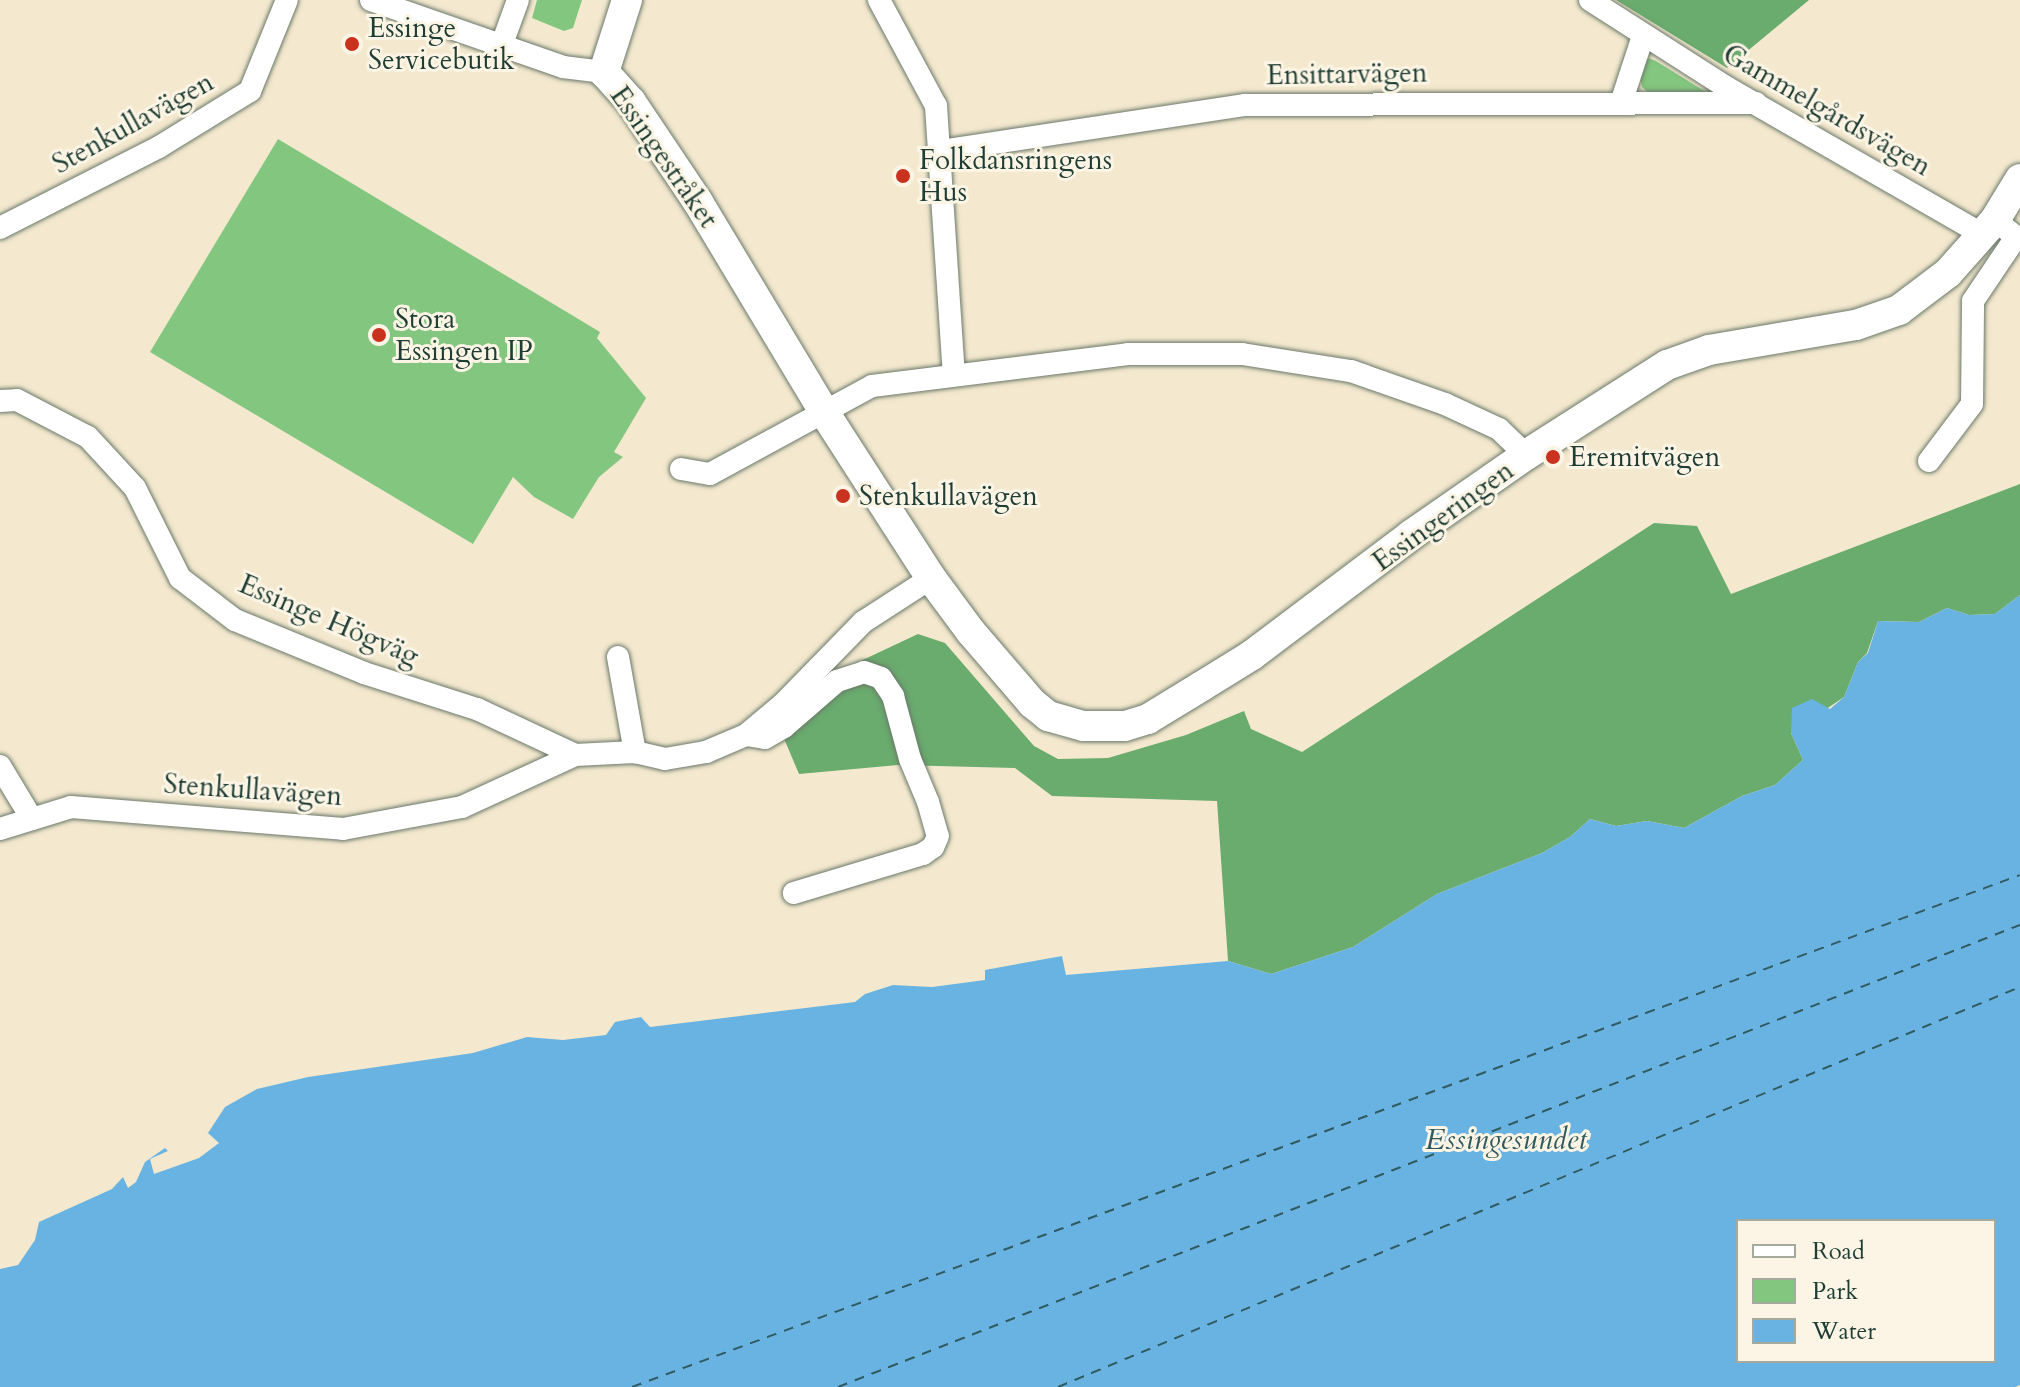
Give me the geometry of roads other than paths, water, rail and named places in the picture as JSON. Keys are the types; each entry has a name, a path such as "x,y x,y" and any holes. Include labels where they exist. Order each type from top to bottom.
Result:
{"street":[{"name":"Stenkullavägen","path":"0,228 159,147 250,91 287,0"},
{"name":"Essingestråket","path":"371,0 563,67 604,72 631,102 698,202 824,412 931,578"},
{"path":"502,44 518,0"},
{"path":"604,72 627,0"},
{"path":"879,0 936,106 954,374"},
{"name":"Gammelgårdsvägen","path":"1590,0 1643,36 1756,103 1988,227"},
{"path":"1621,103 1643,36"},
{"name":"Ensittarvägen","path":"941,151 1245,105 1756,103"},
{"name":"Essingeringen","path":"931,578 1012,683 1048,716 1083,726 1125,726 1148,719 1252,655 1411,535 1526,455 1667,365 1709,350 1856,325 1899,310 1948,273 1988,227 2020,179"},
{"path":"1929,461 1972,404 1973,301 2016,237 1988,227"},
{"path":"681,469 710,474 872,386 1128,354 1242,354 1351,371 1432,399 1499,429 1526,455"},
{"name":"Essinge Högväg","path":"0,401 17,400 88,437 135,488 180,578 235,620 364,673 477,709 575,755"},
{"name":"Stenkullavägen","path":"0,829 71,807 343,829 462,807 575,755 635,752 665,759 706,752 746,735 783,704 863,622 931,578"},
{"path":"618,657 635,752"},
{"path":"746,735 765,738 775,733 837,681 864,672 881,678 893,696 906,748 928,802 938,836 933,847 923,854 794,893"},
{"path":"0,766 32,819"}],"water":[{"name":"Essingesundet","path":"2020,595 2020,1385 2015,1387 0,1387 0,1269 18,1265 35,1240 39,1222 112,1189 123,1177 128,1188 136,1182 145,1162 165,1148 170,1153 189,1146 208,1133 225,1107 257,1089 308,1077 473,1053 527,1037 563,1040 606,1035 615,1022 641,1017 650,1027 855,1002 865,994 893,985 932,987 985,980 985,970 1062,956 1066,975 1228,961 1271,974 1353,947 1437,894 1542,853 1570,837 1590,819 1616,826 1647,821 1684,828 1742,796 1775,785 1803,760 1791,733 1792,708 1812,699 1830,709 1844,697 1858,662 1868,653 1878,621 1919,622 1947,608 1969,615 1995,614"}],"place":[{"name":"Essinge Servicebutik","path":"352,44"},
{"name":"Folkdansringens Hus","path":"903,176"},
{"name":"Stora Essingen IP","path":"379,335"},
{"name":"Eremitvägen","path":"1553,457"},
{"name":"Stenkullavägen","path":"843,496"}]}
